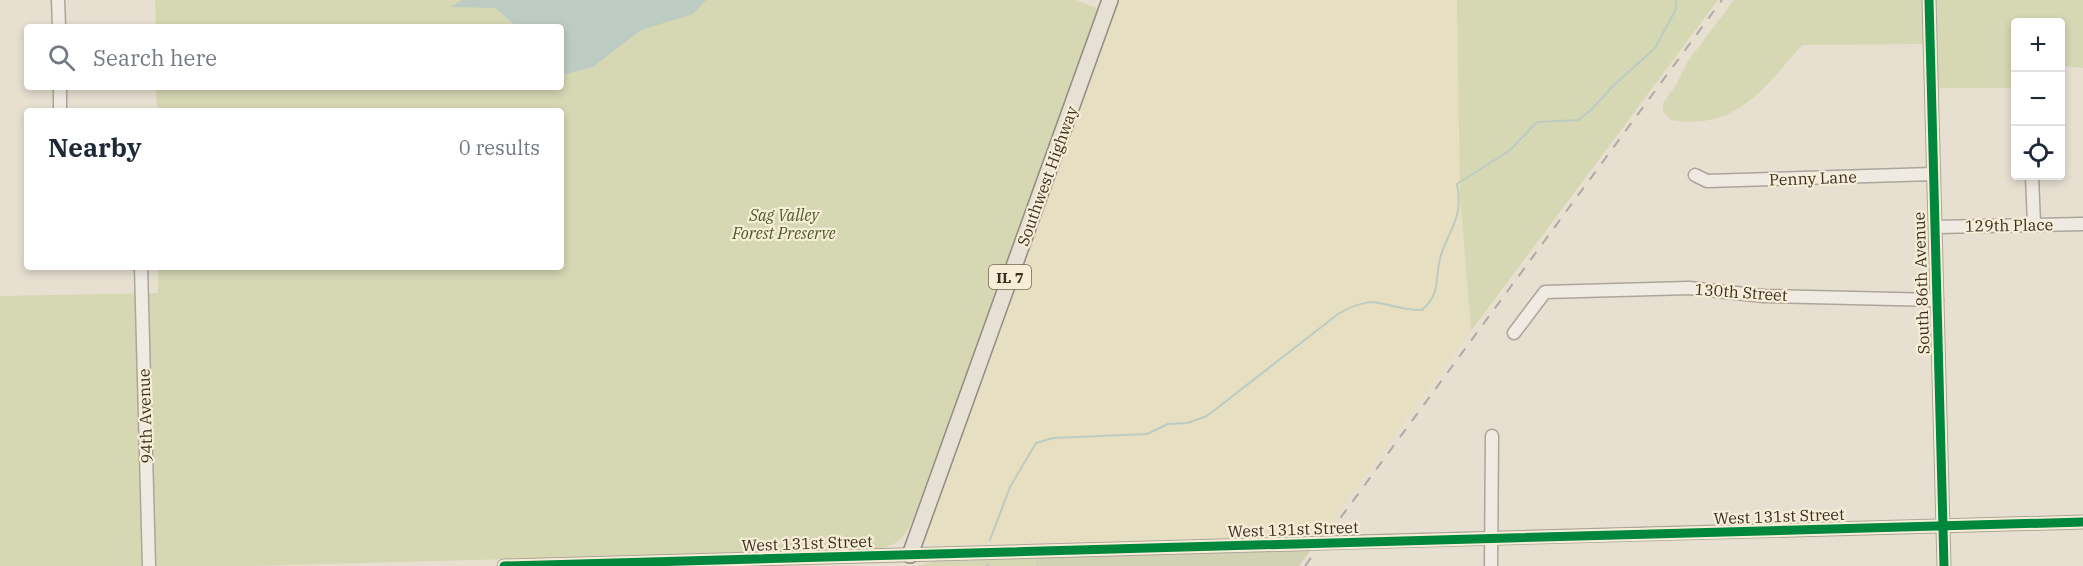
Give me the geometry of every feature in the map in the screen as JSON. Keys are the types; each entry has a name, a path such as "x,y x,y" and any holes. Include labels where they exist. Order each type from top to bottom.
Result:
{"main road":[{"name":"Southwest Highway","path":"910,555 1110,0"}],"street":[{"path":"58,0 59,24"},
{"name":"South 86th Avenue","path":"1929,0 1944,566"},
{"path":"60,90 60,108"},
{"name":"Penny Lane","path":"1695,175 1707,182 1933,174"},
{"path":"2032,180 2034,224"},
{"name":"129th Place","path":"1935,227 2083,224"},
{"name":"94th Avenue","path":"141,270 149,566"},
{"name":"130th Street","path":"1514,333 1545,292 1689,288 1764,296 1937,300"},
{"path":"1491,566 1492,436"},
{"name":"West 131st Street","path":"504,566 2083,522"}],"shaded area":[{"path":"462,0 706,0 693,14 641,30 593,67 564,74 564,24 514,24 496,8 450,7"},
{"path":"1114,0 1457,0 1460,193 1471,331 1322,535 935,546 926,539 925,526"}],"green space":[{"name":"Sag Valley Forest Preserve","path":"155,0 1076,0 1101,10 913,519 904,536 896,543 878,549 254,566 0,566 0,296 158,293 158,270 564,270 564,108 157,108 156,90 564,90 564,24 156,24"},
{"path":"1457,0 1718,0 1471,331 1460,193"},
{"path":"1734,0 1924,0 1924,44 1802,45 1761,91 1747,103 1714,119 1694,122 1671,120 1663,111 1663,103 1676,85 1688,61"},
{"path":"1934,0 2083,0 2083,68 2065,66 2065,18 2011,18 2011,88 1936,88"},
{"path":"1311,550 1299,566 1036,566 1035,558"},
{"path":"1035,558 1036,566 916,566 931,562"}],"waterway":[{"path":"990,540 1010,487 1036,443 1053,438 1147,434 1168,424 1187,423 1207,416 1338,314 1352,307 1372,302 1422,310 1435,291 1441,255 1455,221 1459,205 1457,184 1509,151 1537,122 1578,120 1591,110 1614,85 1655,48 1676,9 1676,0"}],"railway":[{"path":"1305,566 1722,0"}],"cycle path":[{"path":"1929,0 1944,566"},
{"path":"504,566 2083,522"}]}
